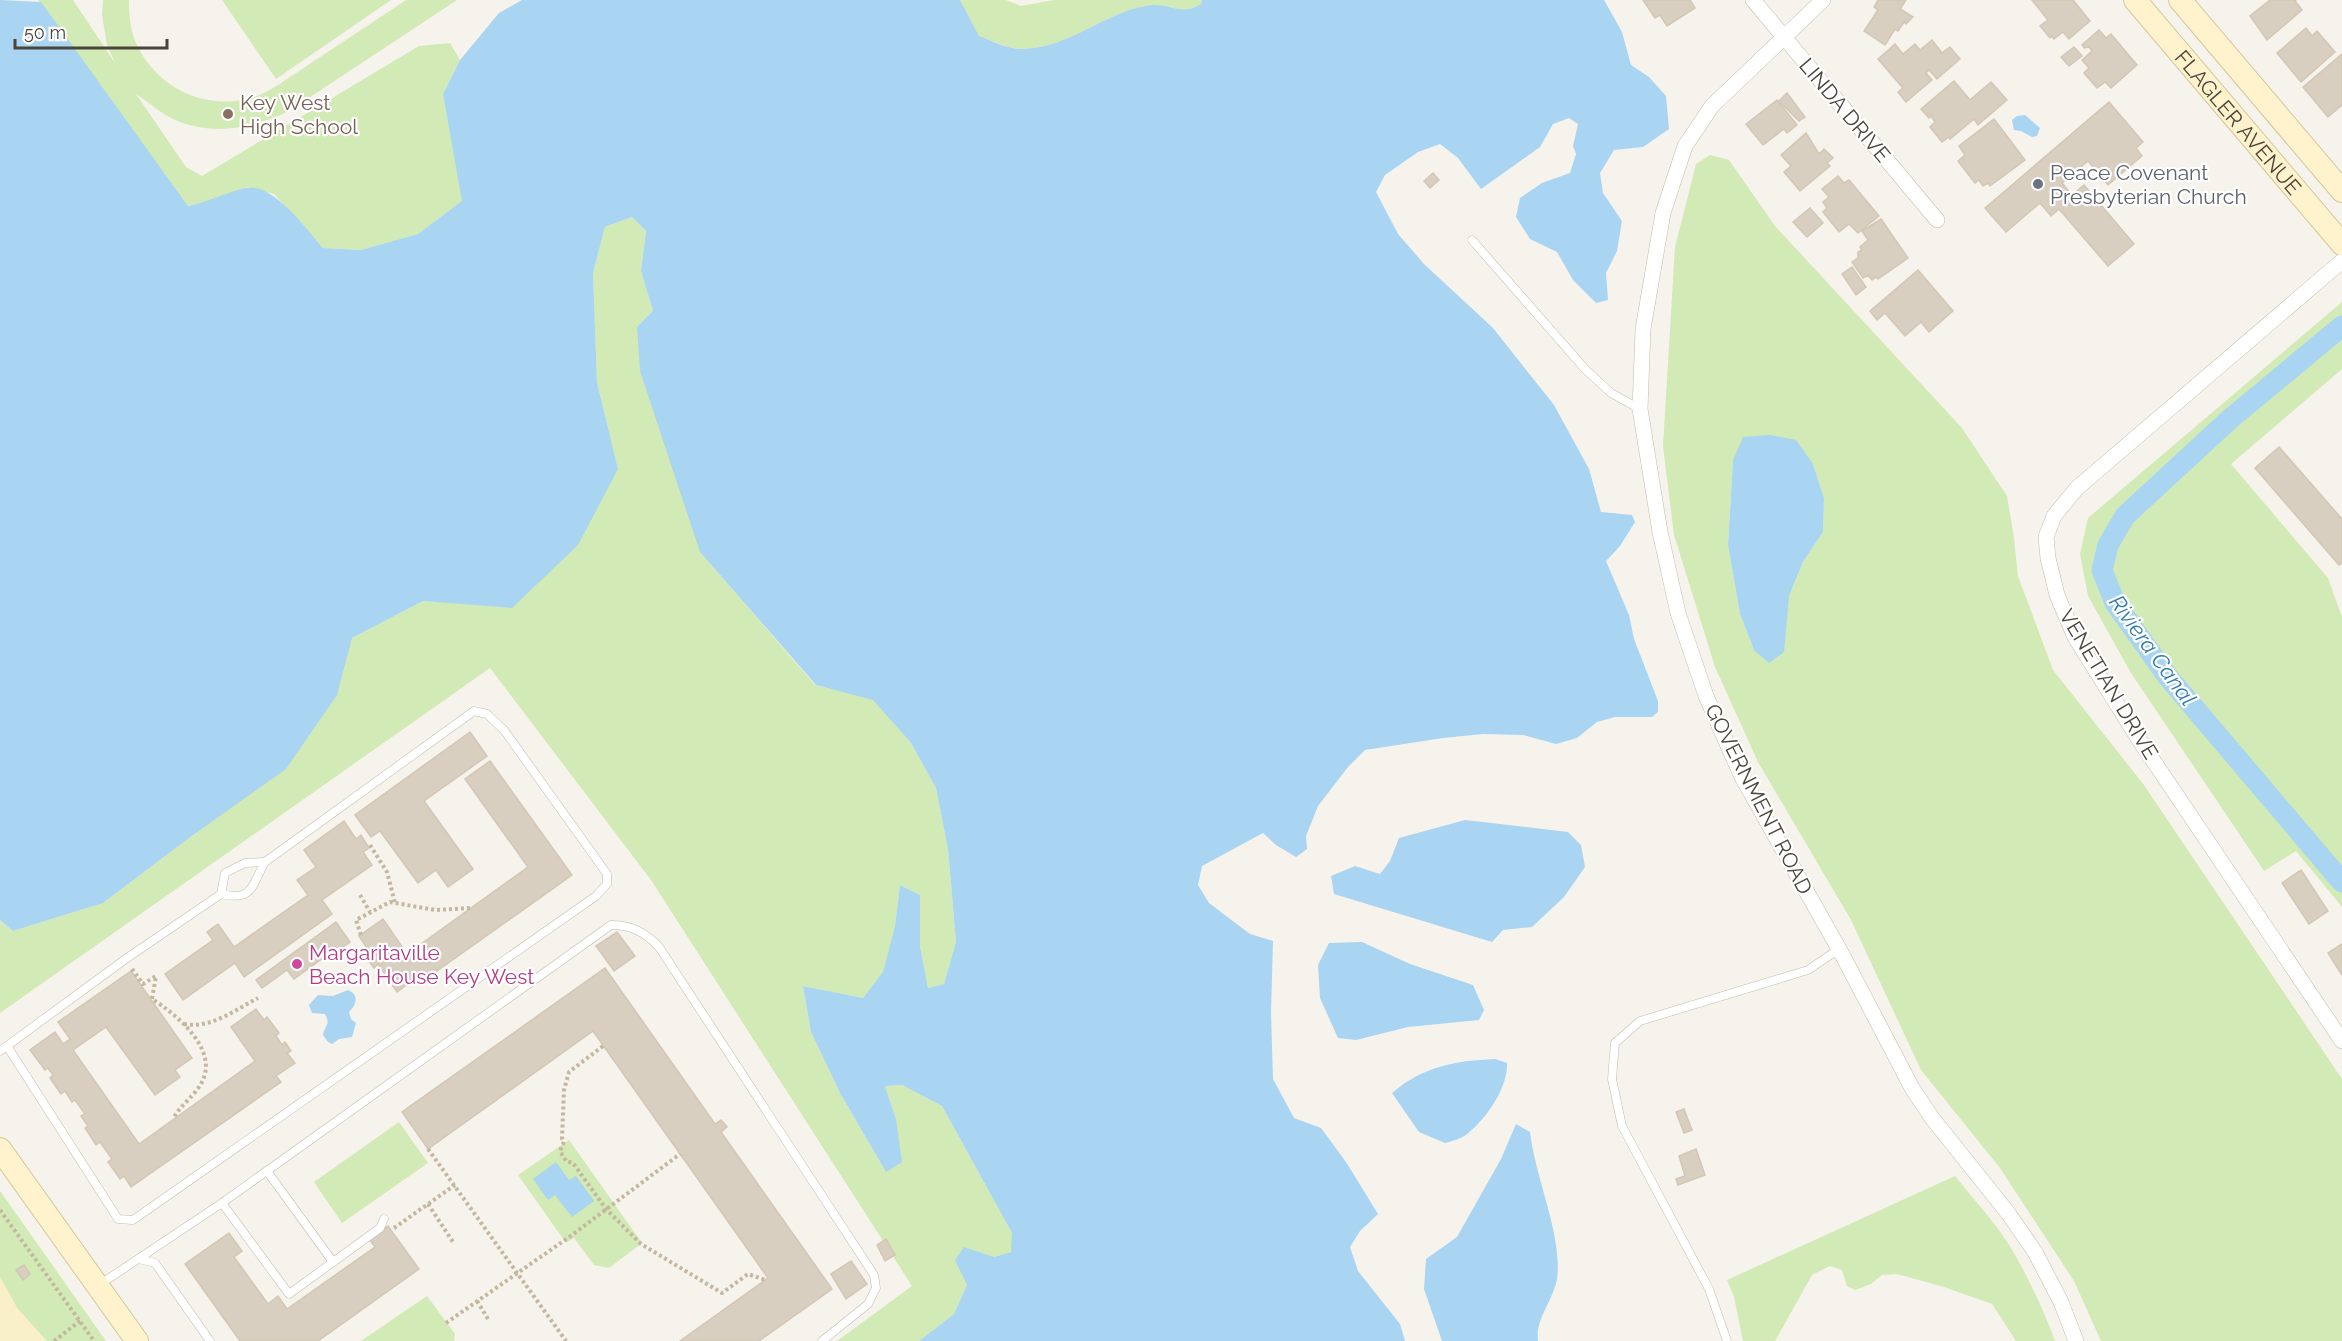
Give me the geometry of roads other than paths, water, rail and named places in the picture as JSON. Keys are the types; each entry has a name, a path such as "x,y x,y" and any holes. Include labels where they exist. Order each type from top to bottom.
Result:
{"main road":[{"name":"FLAGLER AVENUE","path":"2180,0 2342,191"},
{"name":"FLAGLER AVENUE","path":"2144,3 2342,243"},
{"path":"0,1149 137,1341"}],"street":[{"name":"LINDA DRIVE","path":"1753,0 1937,220"},
{"name":"GOVERNMENT ROAD","path":"1824,0 1712,106 1684,146 1663,213 1643,329 1640,408 1662,543 1678,613 1706,696 1742,777 1922,1103 2008,1213 2035,1252 2061,1302 2076,1341"},
{"name":"VENETIAN DRIVE","path":"2342,261 2077,488 2054,516 2046,537 2048,558 2057,595 2075,637 2138,738 2342,1041"}],"lane":[{"path":"1472,240 1585,369 1611,393 1640,408"},
{"path":"221,894 233,897 244,894 255,886 265,862 474,711 487,714 504,730 607,874 607,884 596,896 133,1220 118,1219 3,1048 221,894 225,873 245,863 265,862"},
{"path":"98,1286 222,1203 611,925 627,925 649,937 659,947 874,1275 876,1288 868,1304 822,1341"},
{"path":"1727,1341 1708,1288 1622,1126 1612,1079 1615,1043 1640,1021 1808,970 1839,949"},
{"path":"267,1171 333,1262"},
{"path":"222,1203 289,1294 380,1228 384,1219"},
{"path":"139,1259 155,1263 210,1341"}],"water":[{"path":"0,0 41,2 188,206 246,188 256,188 267,192 289,209 323,248 361,250 418,234 462,201 443,94 460,60 499,13 522,0 960,0 979,36 1007,47 1023,49 1058,42 1137,8 1160,5 1188,9 1201,4 1202,0 1604,0 1622,32 1631,65 1649,77 1666,96 1669,129 1643,147 1614,150 1600,173 1603,193 1622,221 1617,251 1606,273 1608,300 1596,303 1573,280 1557,252 1530,239 1516,217 1520,198 1542,183 1570,173 1576,154 1573,146 1578,124 1569,118 1553,124 1540,147 1481,189 1458,158 1440,144 1418,152 1385,175 1376,192 1398,234 1424,264 1493,328 1554,405 1589,469 1601,512 1632,515 1635,522 1620,546 1606,561 1629,615 1634,639 1658,701 1658,712 1652,717 1615,717 1597,722 1577,738 1556,744 1523,735 1483,734 1365,750 1348,767 1318,806 1306,836 1307,849 1296,857 1276,845 1263,833 1202,866 1198,885 1209,903 1250,934 1273,941 1271,1013 1273,1079 1294,1118 1321,1128 1346,1162 1378,1214 1360,1231 1350,1247 1358,1271 1400,1324 1405,1341 919,1341 954,1314 967,1285 955,1260 964,1247 994,1257 1011,1252 1012,1233 942,1106 902,1085 885,1086 896,1119 902,1162 886,1172 840,1093 811,1032 803,986 863,998 883,972 895,926 900,885 920,895 920,946 928,988 944,984 956,942 948,849 936,788 911,743 873,700 816,685 700,552 640,371 637,327 653,311 641,271 646,231 632,217 605,227 593,273 597,382 618,469 578,545 512,608 423,601 352,638 337,695 286,769 103,903 13,931 0,920"},
{"path":"2025,115 2040,128 2037,136 2032,137 2014,130 2012,120 2017,116"},
{"path":"1770,435 1796,440 1813,464 1824,498 1823,532 1803,562 1789,596 1784,652 1769,663 1754,650 1740,614 1728,545 1733,460 1743,437"},
{"path":"1465,820 1568,832 1581,845 1585,867 1564,897 1532,927 1503,930 1492,942 1334,894 1331,876 1355,866 1380,874 1390,861 1399,838"},
{"path":"1362,942 1410,964 1473,985 1484,1010 1479,1020 1408,1027 1356,1040 1338,1038 1320,998 1318,965 1329,943"},
{"path":"348,990 355,997 355,1003 349,1012 351,1019 356,1023 352,1037 339,1039 332,1044 323,1035 328,1023 325,1014 312,1013 309,1005 318,995 333,996"},
{"path":"1495,1059 1507,1063 1500,1092 1488,1112 1474,1128 1465,1136 1453,1141 1445,1143 1419,1132 1392,1093 1416,1077 1440,1067 1467,1061"},
{"path":"1516,1124 1530,1132 1558,1262 1555,1287 1539,1325 1538,1341 1442,1341 1424,1289 1426,1259 1457,1237 1501,1159"},
{"path":"556,1162 569,1180 576,1176 594,1201 572,1217 555,1195 548,1200 533,1179"}],"waterway":[{"name":"Riviera Canal","path":"2342,326 2230,419 2125,516 2108,545 2102,570 2115,603 2168,677 2342,882"}],"place":[{"name":"Key West High School","path":"228,114"},
{"name":"Peace Covenant Presbyterian Church","path":"2038,184"},
{"name":"Margaritaville Beach House Key West","path":"297,964"}]}
